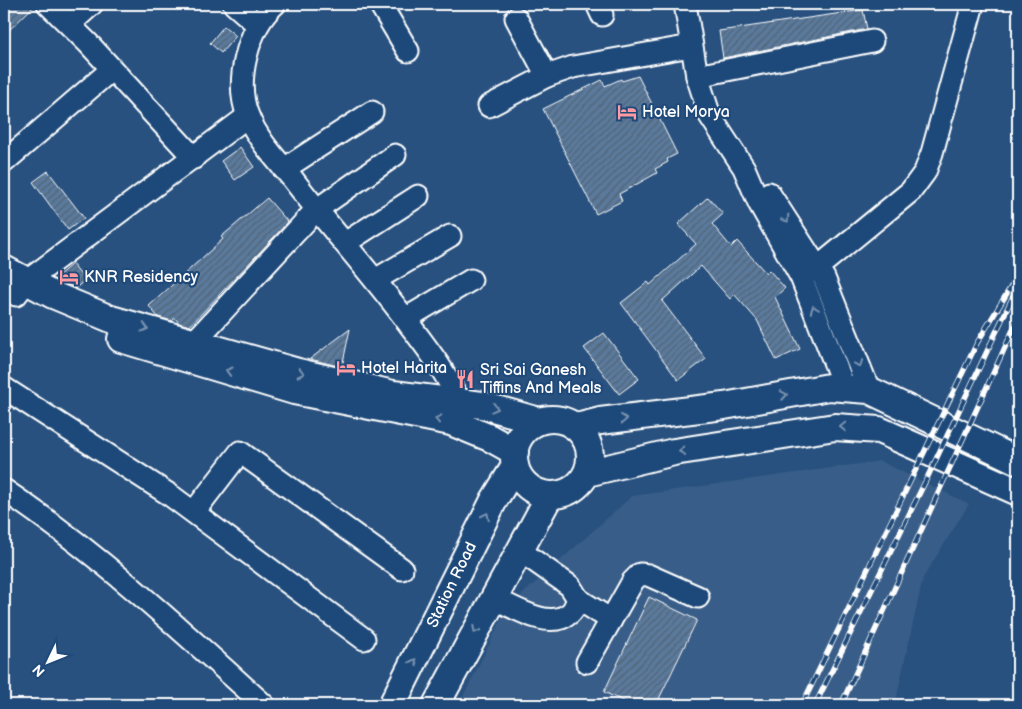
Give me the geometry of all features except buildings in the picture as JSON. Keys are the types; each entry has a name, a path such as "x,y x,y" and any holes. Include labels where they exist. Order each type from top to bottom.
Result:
{"main road":[{"path":"4,269 16,289 88,328 294,391 451,422 490,438 515,459"},
{"path":"16,289 62,299 111,319 298,372 356,386 394,394 458,400 539,421 558,419 576,427 586,440 590,457 587,474 578,486 565,494 550,495 534,490 522,480 515,459 519,439 528,428 539,421"},
{"path":"576,427 600,421 724,406 828,387 929,400 1018,443"},
{"path":"868,392 1018,461"},
{"path":"587,474 674,452 835,427 879,430 1018,492"},
{"path":"879,430 905,456 1006,503 1018,502"},
{"name":"Station Road","path":"392,705 515,459"},
{"path":"436,705 550,495"}],"street":[{"path":"48,4 70,24 194,158"},
{"path":"70,24 92,4"},
{"path":"234,4 257,24"},
{"path":"275,4 257,24 250,39 246,57 244,92 248,116 284,169 375,280 442,368 458,400"},
{"path":"380,4 408,51"},
{"path":"685,4 697,76 710,116 744,168 759,203 868,392"},
{"path":"817,268 911,191 925,172 932,153 973,4"},
{"path":"516,18 547,76"},
{"path":"697,76 872,41"},
{"path":"489,106 547,76 591,64 691,46"},
{"path":"4,162 111,70"},
{"path":"284,169 372,112"},
{"path":"16,289 248,116"},
{"path":"194,342 316,210 395,155"},
{"path":"744,168 768,191 824,278 868,392"},
{"path":"345,243 418,196"},
{"path":"375,280 450,236"},
{"path":"405,319 471,280"},
{"path":"4,388 194,512 364,640"},
{"path":"194,512 240,452 402,569"},
{"path":"4,490 70,538 127,585 264,705"},
{"path":"519,550 570,586 578,599 611,620"},
{"path":"587,662 633,581 640,574 648,575 698,597"},
{"path":"493,598 539,618 556,621 571,612 578,599"}],"shaded area":[{"path":"880,461 969,504 923,578 895,705 459,705 507,608 632,496"}],"railway":[{"path":"802,705 977,343 1018,275"},
{"path":"815,705 929,474 1017,288"},
{"path":"841,705 1018,319"}],"place":[{"name":"Hotel Morya","path":"627,112"},
{"name":"KNR Residency","path":"69,277"},
{"name":"Hotel Harita","path":"346,368"},
{"name":"Sri Sai Ganesh Tiffins And Meals","path":"465,379"}]}
